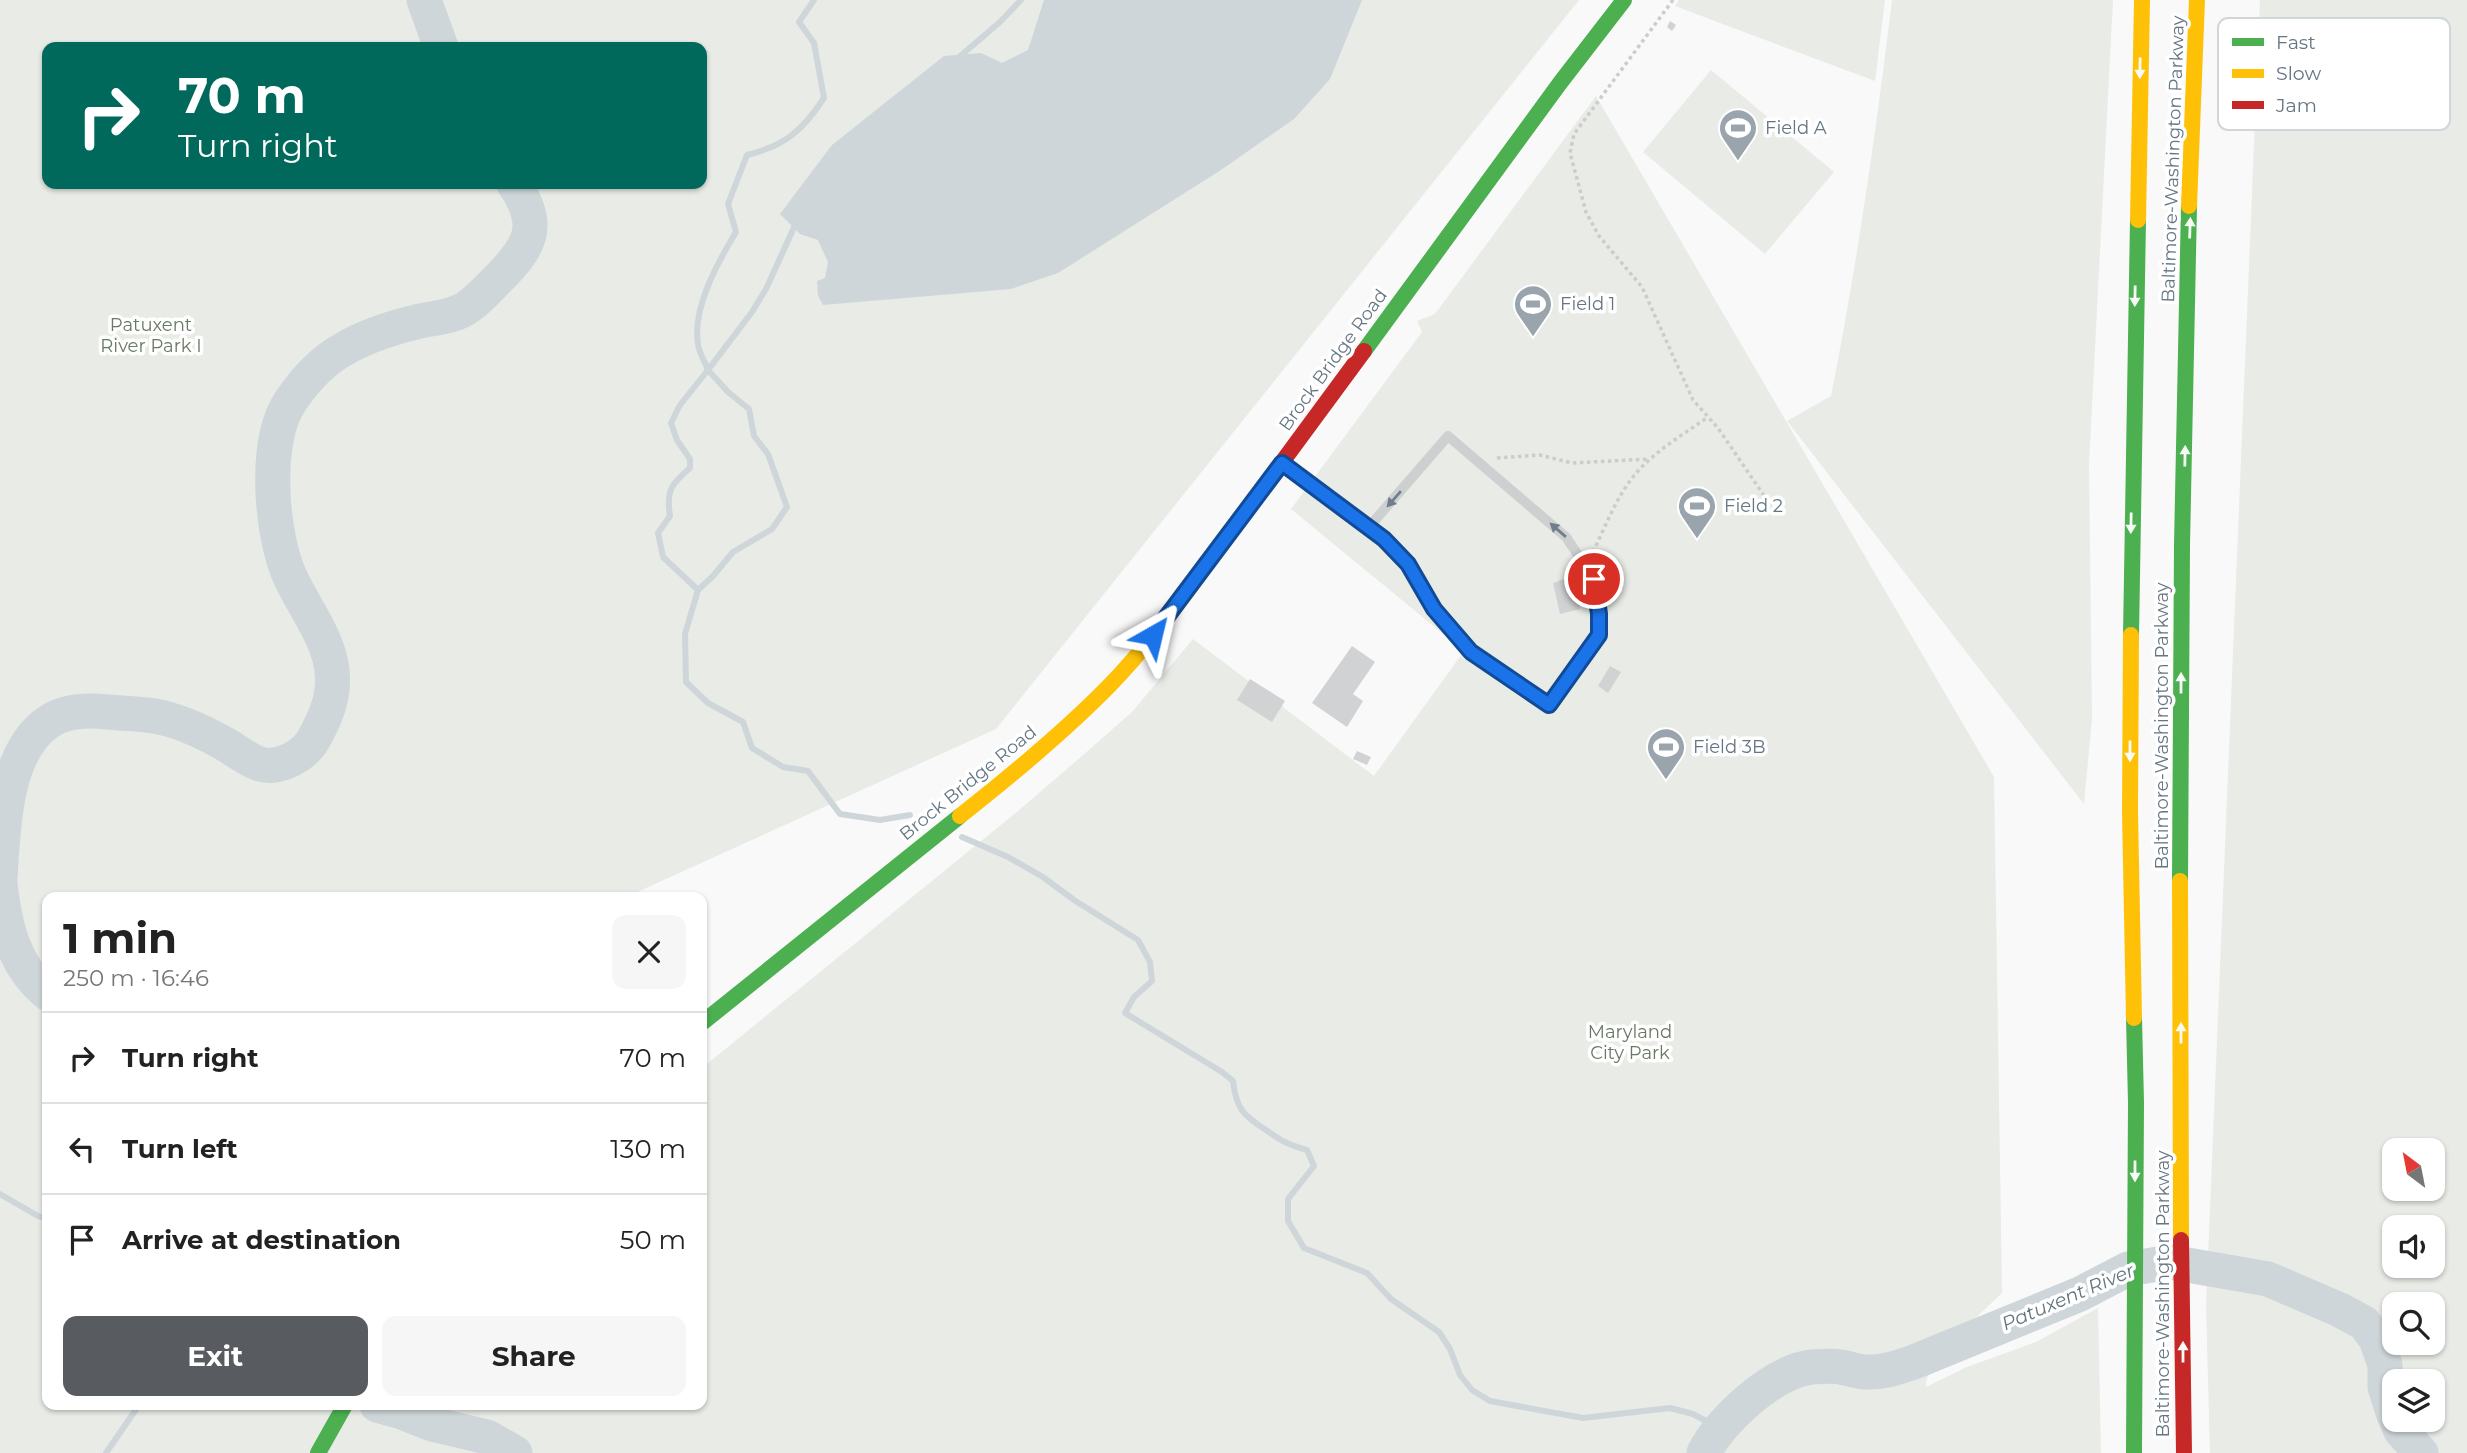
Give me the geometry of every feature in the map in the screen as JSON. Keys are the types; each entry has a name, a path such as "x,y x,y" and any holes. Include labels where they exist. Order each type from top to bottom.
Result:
{"main road":[{"name":"Brock Bridge Road","path":"707,1019 994,789 1112,683 1153,635 1282,463 1624,0"},
{"name":"Baltimore-Washington Parkway","path":"2134,1453 2136,1102 2130,812 2131,550 2142,0"},
{"name":"Baltimore-Washington Parkway","path":"2184,1453 2180,804 2182,554 2197,0"},
{"path":"318,1453 343,1410"}],"lane":[{"path":"1282,463 1384,539 1408,564 1434,609 1471,652 1549,705 1599,635 1594,579 1566,537 1448,436 1369,527"}],"path":[{"path":"1673,0 1574,134 1570,153 1586,212 1599,236 1642,287 1693,400 1741,460 1766,500"},
{"path":"1586,567 1614,508 1637,472 1664,447 1708,417"},
{"path":"1478,461 1541,455 1572,463 1651,459"}],"green space":[{"path":"0,0 1579,0 996,729 637,892 42,892 42,1410 707,1410 707,1064 1082,756 1132,712 1193,639 1374,776 1464,651 1291,509 1422,332 1417,321 1435,314 1596,96 1994,777 2002,1293 1945,1351 1928,1376 1926,1387 1967,1367 2036,1342 2098,1308 2101,1453 0,1453"},
{"path":"1679,0 1885,0 1875,81 1675,6"},
{"path":"1892,0 2113,0 2089,464 2092,719 2084,804 1787,421 1831,396 1865,199"},
{"path":"2260,0 2467,0 2467,1453 2210,1453 2206,1306 2255,130 2450,130 2450,18 2259,18"},
{"name":"Field A","path":"1711,70 1834,172 1765,254 1643,152"}],"shaded area":[{"path":"1044,0 1362,0 1330,79 1294,119 1221,170 1058,273 1011,289 823,305 818,296 817,281 825,278 828,262 818,240 800,234 780,214 832,145 944,56 981,53 1002,63 1028,50"}],"building":[{"path":"1670,21 1676,25 1672,31 1667,27"},
{"path":"1572,576 1580,609 1560,614 1553,583"},
{"path":"1352,646 1375,662 1353,694 1363,701 1347,727 1312,703"},
{"path":"1610,666 1621,672 1608,693 1598,686"},
{"path":"1250,679 1285,701 1272,722 1237,700"},
{"path":"1357,751 1371,757 1367,765 1353,759"}],"waterway":[{"name":"Patuxent River","path":"424,0 439,42"},
{"path":"814,0 799,22 814,43 824,98 792,135 772,147 747,155 728,204 736,232 708,286 697,330 698,344 708,370 680,405 671,423 677,440 690,459 690,468 671,489 670,516 658,533 663,557 698,590 685,634 686,682 708,703 743,722 752,748 783,767 808,771 840,814 880,820 910,815"},
{"path":"958,58 1021,0"},
{"name":"Patuxent River","path":"0,878 5,815 15,771 23,751 35,734 57,717 92,711 163,718 186,725 252,761 266,765 292,759 311,744 325,716 333,678 325,644 291,579 279,539 273,465 281,419 301,387 336,354 361,340 388,330 461,311 484,293 518,257 529,235 528,212 517,189"},
{"path":"698,590 733,552 772,529 787,507 768,454 754,436 749,409 728,392 708,370 766,289 796,223"},
{"path":"962,837 1008,857 1043,877 1138,940 1150,962 1152,981 1134,997 1125,1013 1222,1072 1233,1081 1236,1098 1247,1116 1281,1140 1307,1150 1314,1166 1288,1199 1288,1221 1304,1248 1367,1273 1391,1299 1439,1332 1450,1349 1460,1375 1472,1390 1490,1401 1583,1418 1670,1408 1693,1414 1719,1428"},
{"name":"Patuxent River","path":"0,884 13,944 26,970 42,988"},
{"path":"0,1194 42,1217"},
{"name":"Patuxent River","path":"1704,1453 1735,1412 1765,1387 1797,1370 1833,1366 1872,1372 1897,1368 2080,1294 2128,1269 2170,1262 2268,1279 2340,1310 2364,1323 2376,1339 2385,1369"},
{"path":"106,1453 136,1410"},
{"name":"Patuxent River","path":"395,1410 432,1424 487,1437 515,1453"},
{"name":"Patuxent River","path":"2402,1432 2421,1453"}],"traffic: fast":[{"path":"1364,351 1624,0"},
{"path":"2180,881 2182,545 2189,206"},
{"path":"2131,635 2138,220"},
{"path":"707,1019 960,816"},
{"path":"2134,1018 2134,1453"},
{"path":"318,1453 342,1410"}],"traffic: slow":[{"path":"2138,220 2142,0"},
{"path":"2189,206 2197,0"},
{"path":"960,816 1037,753 1110,685 1153,636 1218,549"},
{"path":"2131,635 2130,812 2134,1018"},
{"path":"2180,881 2181,1240"}],"traffic: jam":[{"path":"1218,549 1364,351"},
{"path":"2181,1240 2184,1453"}],"place":[{"name":"Field A","path":"1738,162"},
{"name":"Field 1","path":"1533,338"},
{"name":"Field 2","path":"1697,540"},
{"name":"Field 3B","path":"1666,781"}],"route":[{"path":"1153,635 1282,463 1384,539 1408,564 1434,609 1471,652 1549,705 1599,635 1594,579"}],"park label":[{"name":"Patuxent River Park I","path":"151,335"},
{"name":"Maryland City Park","path":"1630,1042"}]}
